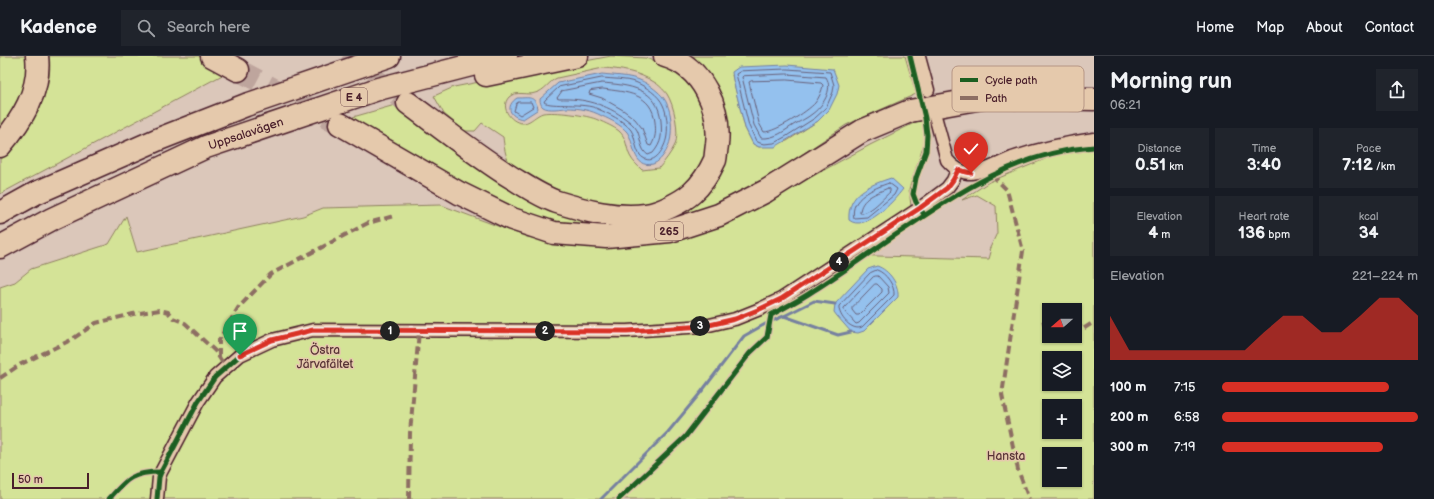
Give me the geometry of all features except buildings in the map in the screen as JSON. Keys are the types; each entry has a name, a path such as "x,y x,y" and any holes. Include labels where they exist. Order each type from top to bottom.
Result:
{"highway":[{"path":"0,146 21,120 30,101 37,81 38,56"},
{"path":"212,56 240,64"},
{"name":"E 4","path":"0,213 36,193 159,139 246,105 390,56"},
{"name":"Uppsalavägen","path":"0,247 52,219 206,147 378,89 506,56"},
{"path":"206,147 436,85 577,56"},
{"path":"408,103 496,168 527,187 556,202 623,217 648,215 671,206 692,192 707,175 715,159 718,134 714,107 704,85 686,66 665,56"},
{"name":"265","path":"1084,99 1094,99"},
{"name":"265","path":"340,124 459,193 512,219 554,233 606,237 670,231 719,215 766,191 862,131 910,111 952,103"}],"street":[{"path":"920,57 928,90"},
{"path":"935,116 948,160 958,170 971,173 1046,148 1094,139"},
{"path":"157,499 159,477 161,472 198,402 215,377 240,355 272,340 313,330 627,331 705,326 735,319 781,299 920,208 947,188 958,170"}],"green space":[{"path":"0,56 30,56 25,92 0,135"},
{"path":"49,56 199,56 228,72 0,194 0,157 24,133 38,110 45,93 48,80 50,68"},
{"path":"611,56 645,58 672,66 708,105 708,144 706,162 685,189 671,198 656,204 641,207 622,206 580,198 558,191 522,173 508,160 503,137 482,123 475,131 465,131 444,114 434,96 454,87","holes":["603,68 623,70 642,76 661,87 670,99 676,119 676,140 672,151 659,168 642,170 631,158 622,134 604,122 593,118 571,114 543,113 527,122 520,123 511,118 506,110 506,101 512,95 519,93 532,94 538,92 557,78"]},
{"path":"684,56 905,56 916,94 846,125 758,184 728,200 697,213 661,222 639,225 587,227 548,221 511,209 461,185 360,124 353,117 395,105 514,187 667,216 728,129 726,109 719,93","holes":["732,75 829,110 818,121 787,141 759,147 753,144 745,128"]},
{"name":"Östra Järvafältet","path":"922,119 925,140 909,189 911,206 841,255 989,259 991,252 989,250 997,233 996,206 977,195 962,200 989,182 1055,155 1094,150 1094,499 0,499 0,287 15,282 31,269 109,244 126,216 137,252 303,216 323,208 441,205 527,237 598,248 641,245 756,207 870,145"}],"water":[{"path":"787,65 833,69 839,85 837,94 829,110 818,121 775,147 759,147 753,144 745,128 732,72 739,67"},
{"path":"602,74 626,76 638,79 654,89 666,101 671,119 671,138 666,152 657,162 653,164 641,163 635,154 630,136 625,129 609,119 594,112 585,110 572,108 548,109 541,105 540,99 558,83"},
{"path":"517,98 533,99 538,108 537,110 523,119 514,116 510,111 510,108 513,101"},
{"path":"891,178 903,189 886,208 871,219 863,222 856,223 849,220 849,211 852,203 861,192 868,187"},
{"path":"877,266 889,274 892,278 897,287 898,297 864,331 858,333 851,332 834,312 835,304 868,269"}],"waterway":[{"path":"601,499 668,432 702,391 744,336 767,323 814,301 835,304"},
{"path":"784,316 838,335 851,332"}],"tunnel":[{"path":"343,56 408,103"},
{"path":"238,70 340,124"}],"marked path":[{"path":"992,175 1007,190 1023,251 1002,395 1018,470 1029,499"},
{"path":"219,357 219,340 238,308 271,274 368,223 394,216"},
{"path":"0,378 21,364 71,340 96,323 133,314 160,310 168,312 173,318 185,323 215,351 226,368"},
{"path":"1082,328 1083,329 1094,322"},
{"path":"409,499 410,433 419,331"}],"cycle path":[{"path":"910,56 925,118 927,135 926,151 916,178 913,194 923,213"},
{"path":"619,499 685,437 750,353 767,337 771,315 843,272 939,206 987,178 1038,157 1094,147"},
{"path":"157,499 159,477 161,472 198,402 215,377 240,355 272,340 313,330 627,331 705,326 735,319 781,299 920,208 947,188 953,180 957,170"},
{"path":"109,499 126,481 131,478 144,473 161,472"}],"route":[{"path":"240,355 272,340 313,330 627,331 705,326 735,319 781,299 920,208 947,188 958,170 971,173"}],"park label":[{"name":"Hansta","path":"1006,456"}]}
